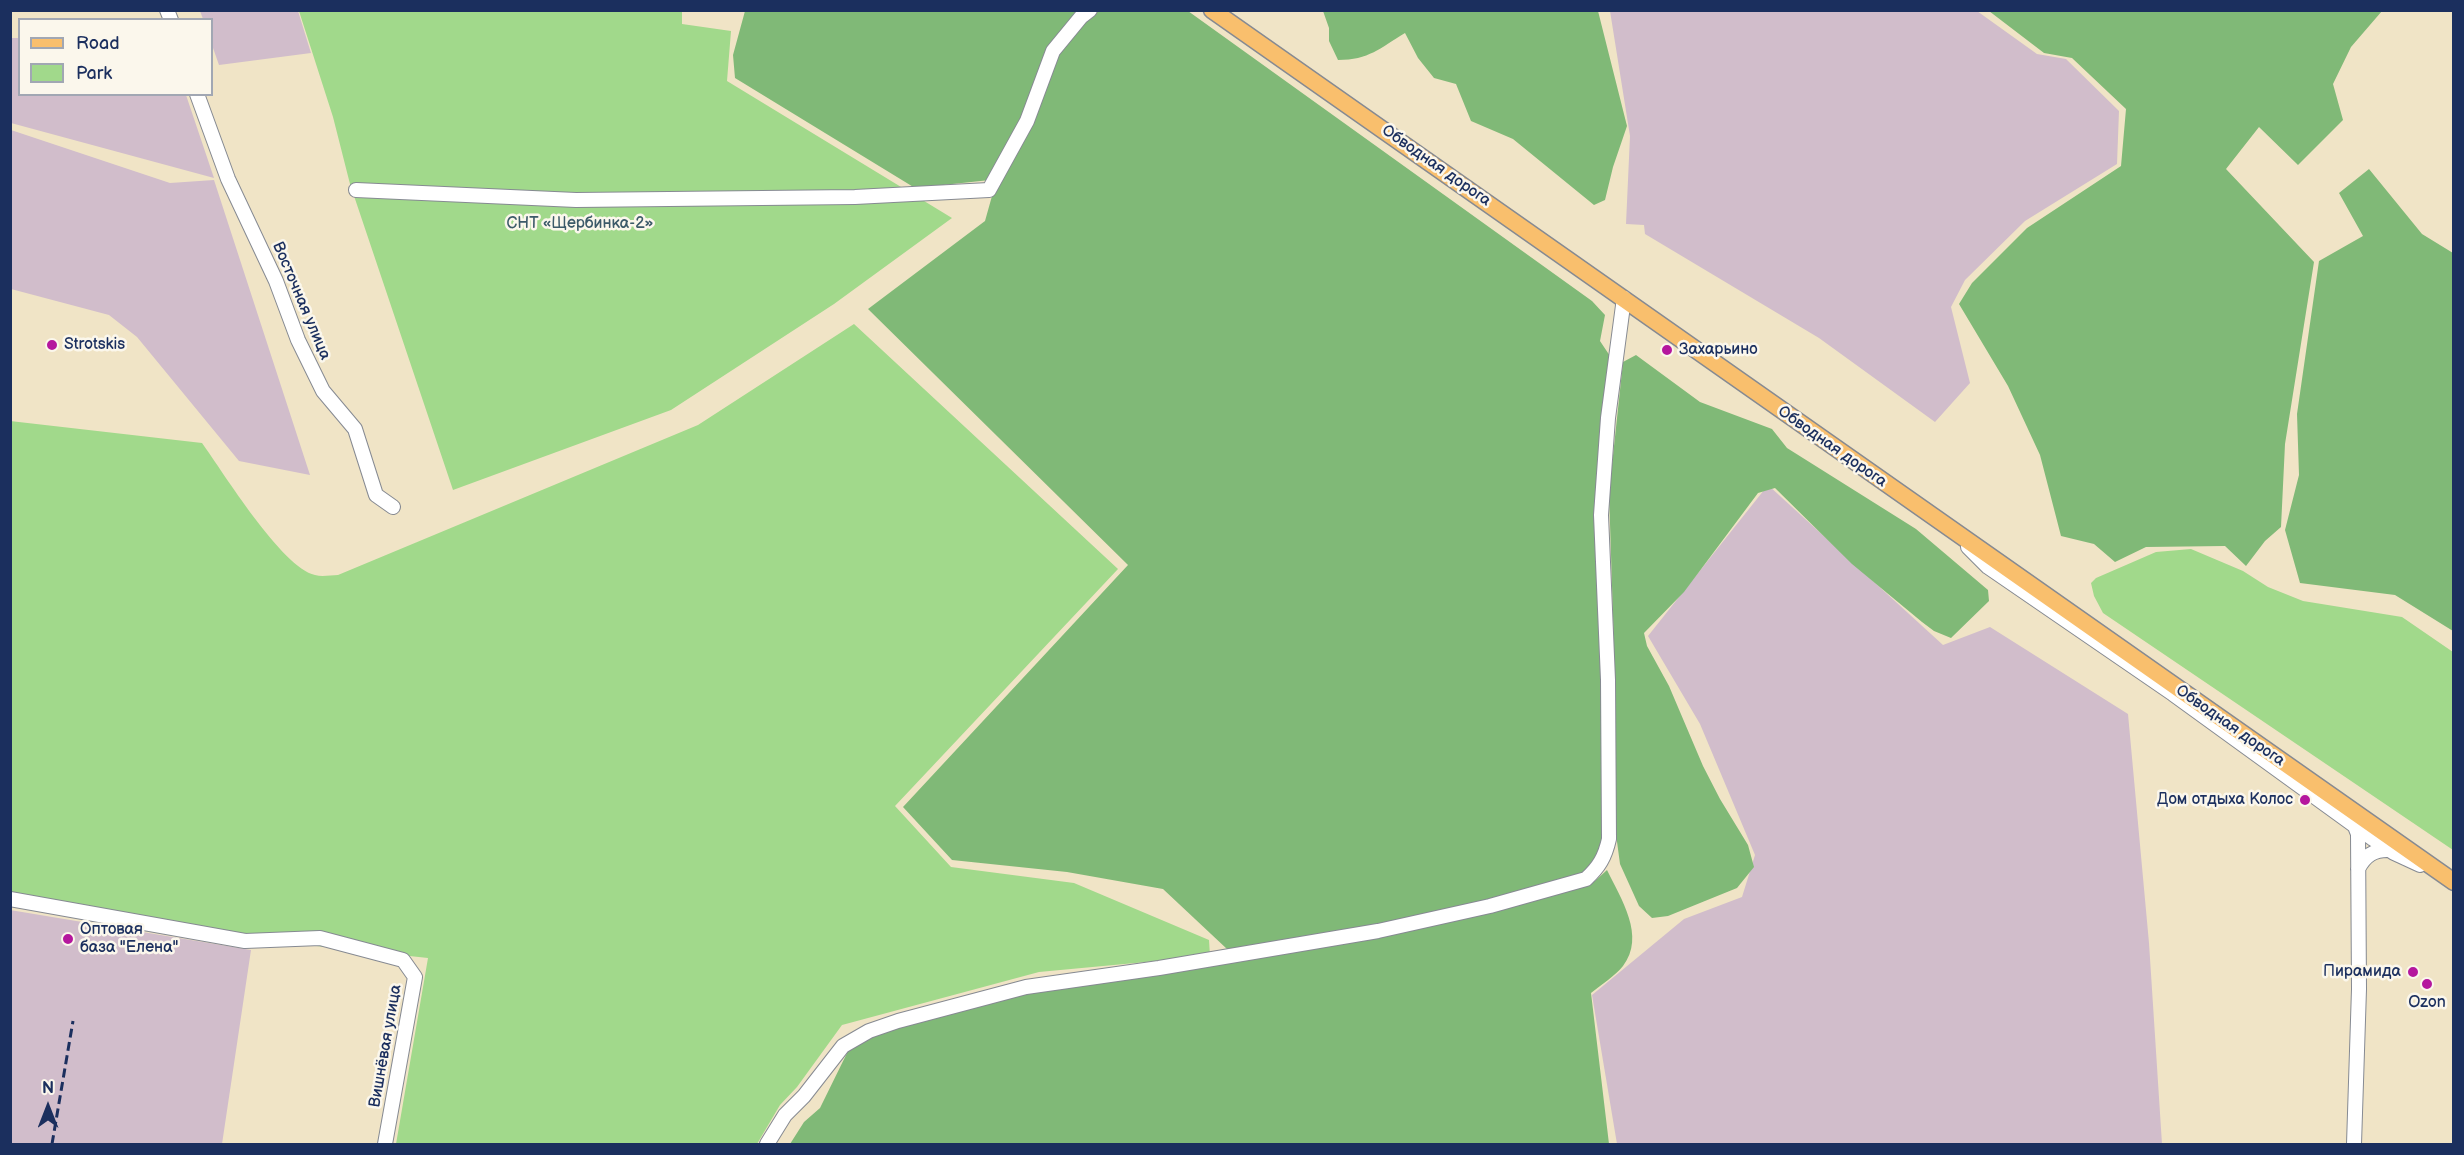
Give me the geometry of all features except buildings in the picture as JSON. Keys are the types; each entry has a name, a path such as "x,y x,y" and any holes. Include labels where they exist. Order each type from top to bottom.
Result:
{"main road":[{"name":"Обводная дорога","path":"1212,10 2449,879"}],"street":[{"path":"356,190 576,200 855,197 989,190 1027,121 1053,51 1081,17 1090,10"},
{"name":"Восточная улица","path":"198,96 228,179 276,281 297,340 323,391 355,429 376,495 393,507"},
{"path":"767,1144 785,1115 804,1096 843,1046 869,1031 898,1021 1026,987 1271,950 1378,931 1490,906 1586,879 1598,868 1605,856 1609,839 1608,680 1601,515 1608,418 1624,298"},
{"path":"1951,531 1988,567 2173,694 2390,850 2449,879"},
{"path":"2354,824 2358,834 2359,989 2354,1144"},
{"path":"2357,871 2361,862 2373,852 2390,850"},
{"name":"Вишнёвая улица","path":"10,899 245,941 320,938 403,960 415,977 385,1144"}],"shaded area":[{"path":"200,11 298,11 311,53 219,65 213,48 213,18 203,18"},
{"path":"1610,11 1977,11 2037,54 2066,59 2119,111 2117,164 2025,221 1965,280 1951,307 1970,383 1935,422 1819,338 1645,234 1644,225 1626,224 1630,136"},
{"path":"10,38 18,38 18,96 186,96 214,178 11,123"},
{"path":"11,130 170,183 214,180 310,475 239,461 137,337 109,315 11,289"},
{"path":"1768,485 1943,645 1990,627 2128,714 2149,943 2162,1144 1617,1144 1592,995 1684,919 1742,897 1755,855 1700,724 1648,636"},
{"path":"10,910 251,950 222,1144 11,1144"}],"green space":[{"path":"1097,10 1188,11 1592,301 1605,315 1600,341 1610,356 1599,596 1605,817 1596,856 1581,874 1568,880 1483,902 1410,918 1227,949 1163,889 1067,872 952,860 903,807 1128,565 868,309 985,221 992,196 1054,63 1073,35"},
{"name":"СНТ «Щербинка-2»","path":"299,11 682,11 682,24 731,31 727,81 952,218 834,304 671,410 453,490 350,184 333,117"},
{"path":"745,11 1081,11 1037,85 990,180 915,188 735,78 733,55"},
{"path":"1323,11 1598,11 1627,126 1605,200 1594,205 1513,139 1471,121 1456,84 1434,78 1418,58 1405,33 1366,55 1338,60 1329,41 1329,28"},
{"path":"1989,11 2382,11 2351,47 2333,84 2343,120 2298,165 2259,127 2226,169 2314,262 2285,444 2281,527 2265,541 2246,566 2225,546 2146,547 2115,562 2094,544 2061,536 2040,455 2008,386 1959,304 1972,283 2027,228 2121,166 2126,109 2072,58 2044,53"},
{"path":"2369,169 2422,234 2453,253 2453,631 2395,595 2300,583 2285,530 2299,475 2297,414 2319,261 2363,236 2339,193"},
{"path":"854,324 1118,569 895,806 951,867 1074,883 1209,940 1210,956 1039,972 842,1025 797,1087 780,1105 757,1144 396,1144 428,958 298,944 11,895 10,421 202,443 238,496 286,556 302,569 315,575 338,575 698,425"},
{"path":"1636,355 1700,402 1772,429 1787,448 1916,529 1988,590 1989,601 1951,638 1934,631 1852,564 1775,488 1758,493 1684,592 1644,633 1647,646 1669,686 1703,766 1748,845 1754,867 1737,888 1668,916 1652,918 1639,906 1620,864 1613,812 1614,647 1609,493 1623,362"},
{"path":"2191,549 2243,571 2268,587 2303,601 2402,617 2453,652 2453,850 2103,613 2094,596 2091,583 2096,578 2156,552"},
{"path":"1607,870 1624,905 1632,930 1629,954 1623,966 1591,993 1609,1144 790,1144 804,1122 820,1108 850,1047 878,1031 1014,994 1485,913 1595,881"}],"railway":[{"path":"52,1144 73,1021"}],"place":[{"name":"Strotskis","path":"52,345"},
{"name":"Захарьино","path":"1667,350"},
{"name":"Дом отдыха Колос","path":"2305,800"},
{"name":"Оптовая база \"Елена\"","path":"68,939"},
{"name":"Пирамида","path":"2413,972"},
{"name":"Ozon","path":"2427,984"}]}
